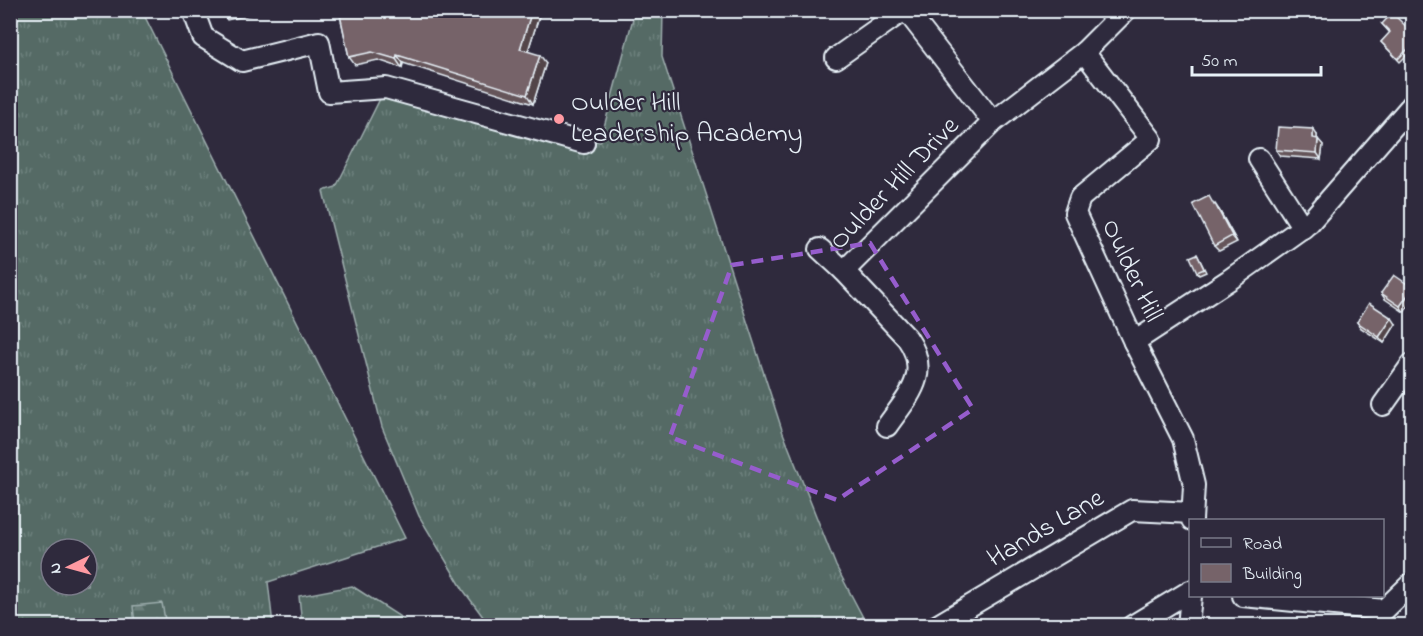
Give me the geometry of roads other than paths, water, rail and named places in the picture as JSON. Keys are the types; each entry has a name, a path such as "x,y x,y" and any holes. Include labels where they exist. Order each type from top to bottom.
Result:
{"street":[{"path":"193,10 203,38 242,61 319,42 329,92 386,88 584,143"},
{"path":"836,58 905,10 993,122"},
{"name":"Oulder Hill Drive","path":"887,426 913,388 918,362 907,338 844,271 993,122 1084,52 1126,10"},
{"name":"Oulder Hill","path":"1084,52 1151,139 1080,198 1075,213 1134,342 1183,439 1194,485 1192,517"},
{"path":"1134,342 1229,280 1309,223 1413,105"},
{"path":"1259,159 1303,228"},
{"path":"820,249 844,271"},
{"path":"1383,405 1413,364"},
{"name":"Hands Lane","path":"936,626 1132,510 1192,517"},
{"path":"1253,597 1384,610 1413,583"},
{"path":"1132,626 1189,592"},
{"path":"1188,626 1191,597"}],"place":[{"name":"Oulder Hill Leadership Academy","path":"559,119"}]}
